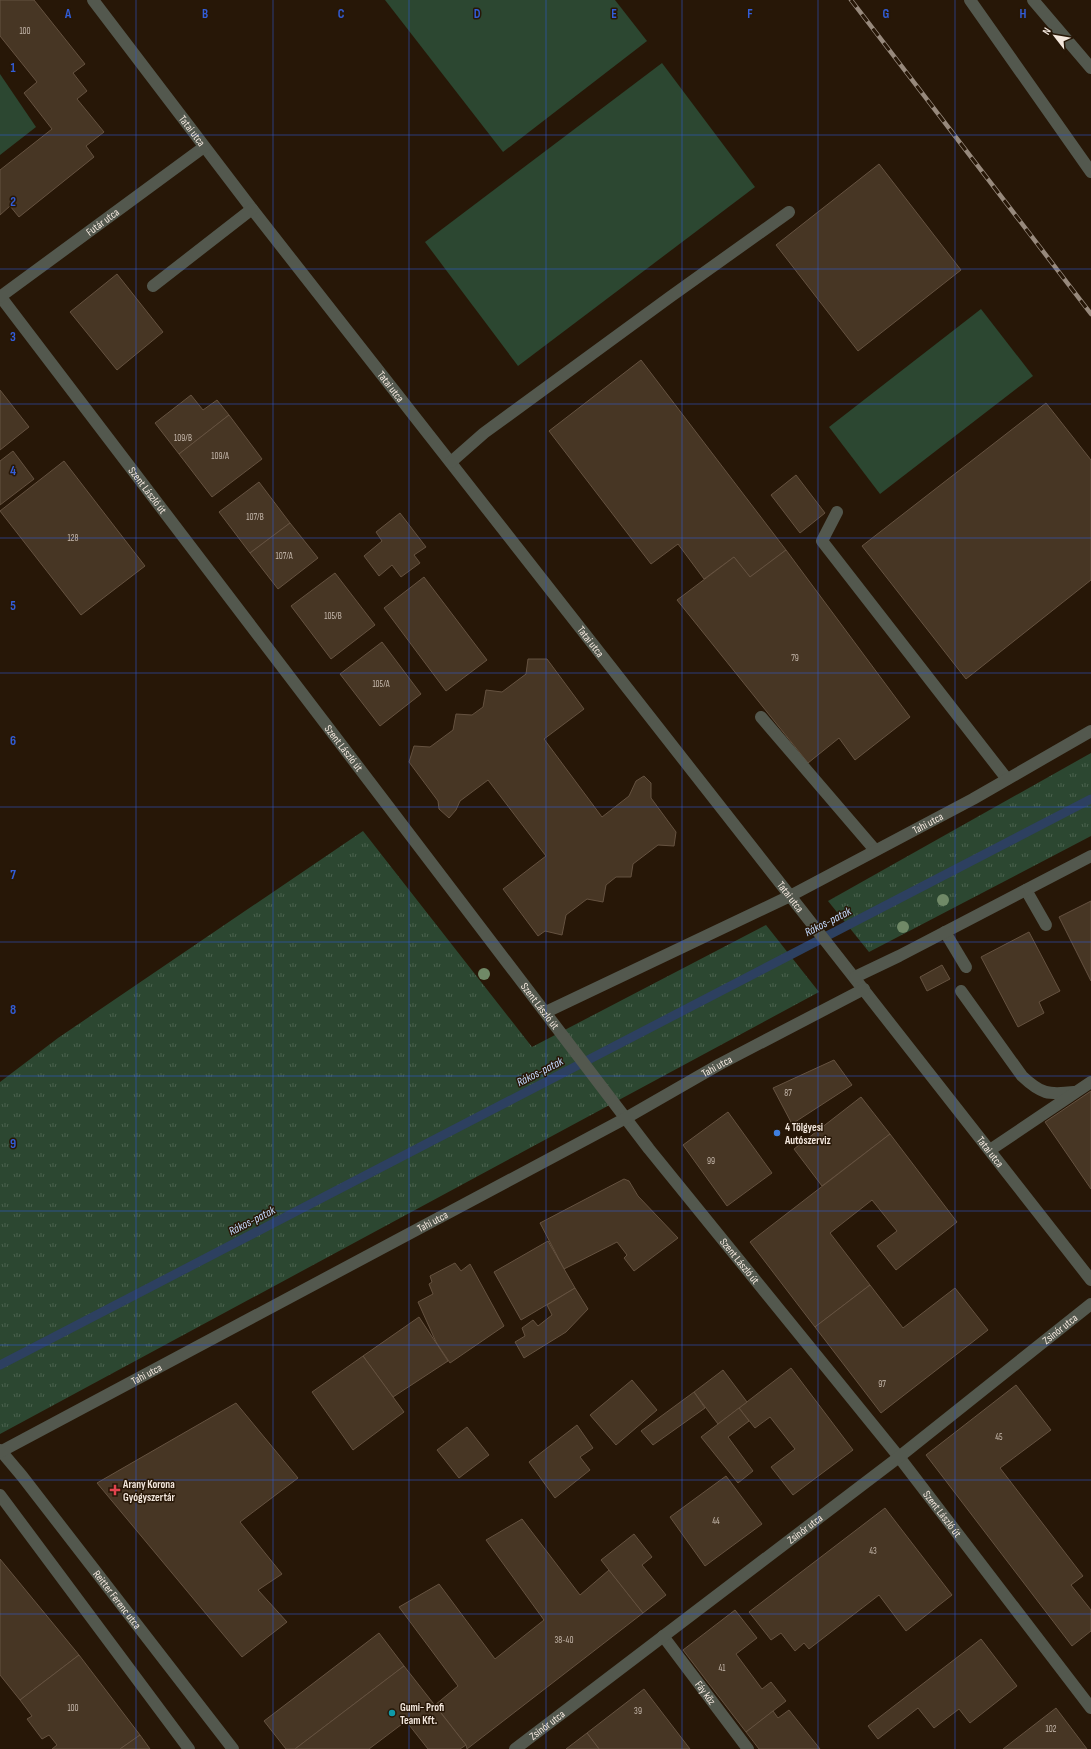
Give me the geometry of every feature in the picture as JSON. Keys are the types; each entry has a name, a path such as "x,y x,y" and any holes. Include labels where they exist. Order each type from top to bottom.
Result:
{"street":[{"name":"Tatai utca","path":"93,0 204,147 1091,1280"},
{"path":"970,0 1091,172"},
{"path":"1034,0 1091,68"},
{"name":"Futár utca","path":"0,296 204,147"},
{"path":"153,286 252,208"},
{"path":"451,462 484,433 670,297 790,212"},
{"name":"Szent László út","path":"0,296 649,1149 899,1457 1091,1708"},
{"path":"837,512 822,541 1007,779"},
{"path":"761,717 875,850"},
{"name":"Tahi utca","path":"546,1012 790,896 1091,732"},
{"path":"855,977 1091,856"},
{"path":"1026,890 1046,925"},
{"path":"945,932 966,967"},
{"name":"Tahi utca","path":"0,1451 626,1118 720,1064 864,989"},
{"path":"961,991 1022,1076 1034,1088 1044,1093 1055,1094 1074,1092"},
{"path":"990,1150 1091,1082"},
{"name":"Zsinór utca","path":"516,1749 899,1457 1091,1304"},
{"name":"Reitter Ferenc utca","path":"0,1451 22,1476 233,1749"},
{"path":"0,1495 189,1749"},
{"name":"Fáy köz","path":"663,1636 748,1749"}],"green space":[{"path":"385,0 615,0 647,41 503,152"},
{"path":"662,63 755,187 518,366 425,242"},
{"path":"0,74 36,127 0,155"},
{"path":"981,309 1033,376 880,494 829,427"},
{"path":"1091,753 1091,836 869,952 828,901"},
{"path":"363,831 532,1047 766,925 819,992 0,1434 0,1082 58,1038"}],"building":[{"path":"0,0 34,0 85,64 73,73 87,91 77,99 104,132 86,146 94,157 19,217 10,206 0,215 0,170 52,129 24,93 37,82 0,36"},
{"path":"879,164 961,270 858,351 776,245"},
{"path":"117,274 163,332 117,370 70,312"},
{"path":"641,360 786,550 750,577 734,557 704,579 678,544 651,564 549,431"},
{"path":"0,390 29,427 0,450"},
{"path":"191,395 203,410 217,400 229,415 179,454 155,423"},
{"path":"1046,403 1091,460 1091,580 966,679 862,546"},
{"path":"229,415 262,459 212,497 179,454"},
{"path":"13,451 34,479 0,505 0,461"},
{"path":"64,461 145,566 81,615 0,511"},
{"path":"796,475 825,513 800,533 771,495"},
{"path":"259,482 290,523 250,553 219,512"},
{"path":"400,513 426,547 414,555 420,563 401,577 392,565 379,576 364,556 382,541 376,532"},
{"path":"290,523 318,558 278,589 250,553"},
{"path":"786,550 910,717 855,760 839,738 808,763 677,600 734,557 750,577"},
{"path":"335,573 375,625 331,659 291,606"},
{"path":"424,577 487,660 446,691 384,608"},
{"path":"382,642 421,694 380,726 340,674"},
{"path":"528,659 547,659 584,709 544,739 602,817 629,796 636,781 644,776 651,783 651,798 676,832 674,846 658,845 633,864 631,877 616,877 606,885 603,902 587,899 566,915 562,935 545,931 538,936 503,889 546,856 488,780 460,801 456,810 449,818 439,809 438,801 409,762 414,746 430,747 453,730 456,714 472,715 483,707 486,690 502,692 526,674"},
{"path":"1091,901 1091,981 1059,917"},
{"path":"1029,932 1060,991 1039,1002 1044,1013 1018,1027 981,957"},
{"path":"942,965 950,979 927,991 920,977"},
{"path":"834,1060 852,1085 792,1124 773,1088"},
{"path":"1091,1091 1091,1189 1045,1122"},
{"path":"861,1097 890,1134 822,1186 794,1149"},
{"path":"728,1112 772,1173 727,1206 683,1145"},
{"path":"890,1134 957,1222 896,1270 877,1246 897,1231 872,1200 830,1233 870,1285 815,1327 750,1242"},
{"path":"624,1179 629,1181 638,1196 678,1238 634,1271 624,1258 627,1255 617,1242 564,1269 540,1223"},
{"path":"548,1241 575,1288 521,1320 494,1272"},
{"path":"455,1263 461,1271 470,1264 504,1326 450,1363 436,1342 418,1302 433,1294 429,1284 432,1282 430,1276"},
{"path":"870,1285 903,1328 955,1288 988,1330 881,1413 815,1327"},
{"path":"575,1288 588,1309 566,1332 524,1358 515,1342 525,1336 522,1328 533,1320 538,1326 552,1315 547,1305"},
{"path":"419,1317 448,1361 393,1397 363,1356"},
{"path":"363,1356 404,1412 353,1450 312,1392"},
{"path":"791,1368 853,1450 793,1495 771,1467 795,1449 770,1417 755,1428 739,1408"},
{"path":"723,1370 747,1402 718,1424 694,1392"},
{"path":"632,1380 657,1410 616,1445 590,1415"},
{"path":"1016,1385 1051,1430 1000,1468 1083,1576 1071,1585 1091,1610 1091,1631 1072,1646 926,1455"},
{"path":"694,1392 705,1408 653,1445 641,1431"},
{"path":"236,1403 298,1478 240,1522 282,1574 258,1590 287,1622 242,1657 97,1483"},
{"path":"739,1408 749,1421 728,1437 753,1471 738,1483 701,1437"},
{"path":"577,1425 593,1448 580,1457 590,1470 555,1498 529,1462"},
{"path":"467,1427 489,1455 459,1478 437,1450"},
{"path":"726,1476 762,1524 705,1566 670,1517"},
{"path":"885,1508 952,1595 906,1631 879,1595 809,1649 804,1643 795,1651 781,1633 771,1640 749,1612"},
{"path":"522,1519 580,1595 609,1570 643,1613 467,1749 466,1745 435,1705 458,1686 399,1607 439,1584 495,1659 544,1620 486,1540"},
{"path":"634,1534 652,1557 642,1565 666,1595 643,1613 601,1560"},
{"path":"0,1559 79,1655 20,1700 0,1675"},
{"path":"735,1610 757,1638 736,1654 762,1689 771,1682 786,1701 746,1732 683,1650"},
{"path":"379,1633 404,1666 295,1749 286,1749 264,1721"},
{"path":"981,1639 1017,1686 970,1723 959,1709 934,1728 918,1708 878,1739 868,1726"},
{"path":"79,1655 140,1735 120,1749 52,1749 57,1745 49,1735 42,1739 27,1719 32,1716 20,1700"},
{"name":"Gumi- Profi Team Kft.","path":"404,1666 466,1745 460,1749 428,1749 406,1721 369,1749 295,1749"},
{"path":"644,1689 690,1749 599,1749 587,1733"},
{"path":"1056,1708 1087,1749 1003,1749"},
{"path":"789,1710 820,1749 759,1749 746,1732 773,1711 778,1718"},
{"path":"587,1733 599,1749 566,1749"},
{"path":"140,1735 150,1749 120,1749"}],"waterway":[{"name":"Rákos-patak","path":"0,1365 1091,799"}],"railway":[{"path":"851,0 1091,314"}],"place":[{"name":"4 Tölgyesi Autószerviz","path":"777,1133"},
{"name":"Arany Korona Gyógyszertár","path":"115,1490"},
{"name":"Gumi- Profi Team Kft.","path":"392,1713"}]}
